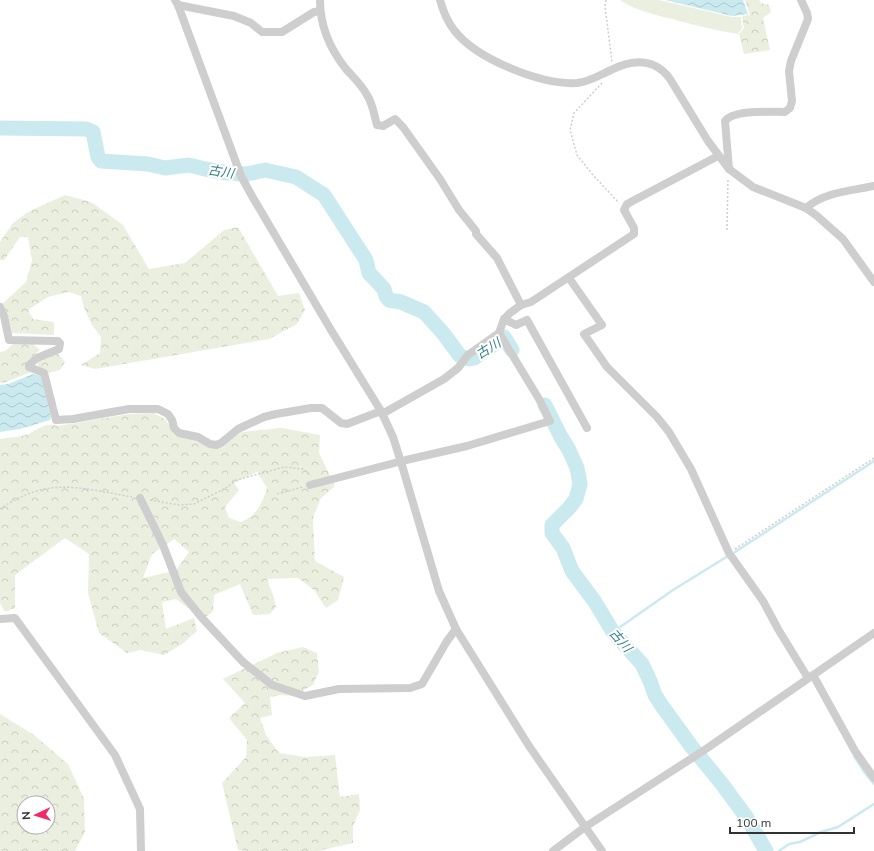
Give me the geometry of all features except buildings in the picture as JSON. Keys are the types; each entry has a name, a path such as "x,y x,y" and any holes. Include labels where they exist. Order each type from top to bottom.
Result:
{"street":[{"path":"320,0 320,11 325,32 333,50 346,69 368,95 377,124 383,126 395,119 403,127 440,179 459,210 476,231 476,234 497,258 521,304"},
{"path":"440,0 443,12 454,30 464,41 482,54 517,70 551,80 575,83 586,82 626,64 642,62 651,64 664,71 718,156 729,169 753,187 806,208 844,240 874,282"},
{"path":"729,169 725,121 727,118 744,113 785,112 790,108 792,101 789,71 791,61 808,19 801,0"},
{"path":"176,2 234,16 251,23 262,32 282,32 314,12 320,11"},
{"path":"176,2 240,173 331,330 382,413 393,437 439,591 456,630 529,746 602,851"},
{"path":"312,484 467,446 550,421 501,337 504,319 521,304 531,302 634,234 634,228 624,210 624,207 627,204 718,156"},
{"path":"806,208 814,201 824,197 874,186"},
{"path":"569,278 602,325 584,334 607,367 670,432 691,469 729,553 763,601 778,629 810,677 855,751 874,778"},
{"path":"0,307 4,316 9,340 58,341 60,343 60,348 37,358 29,365 32,369 44,372 56,420 73,419 129,409 158,409 168,414 172,420 174,428 179,433 198,437 210,444 216,445 221,443 238,429 264,417 276,414 311,408 322,408 341,423 347,424 382,413 444,379 458,368 465,358 501,337"},
{"path":"504,319 516,325 527,320 587,428"},
{"path":"140,498 163,545 181,592 202,618 243,662 272,685 305,696 339,689 410,688 422,684 447,641 456,630"},
{"path":"0,619 14,618 115,755 140,809 141,851"},
{"path":"553,851 585,827 693,758 874,633"}],"path":[{"path":"606,0 605,6 613,69"},
{"path":"605,80 574,113 570,130 577,155 616,201 624,207"},
{"path":"728,230 729,169"},
{"path":"729,553 874,458"},
{"path":"0,509 28,493 47,488 72,486 179,505 194,504 226,488 237,480 284,468 303,469 308,472 312,484 277,494"}],"green space":[{"path":"620,0 659,0 732,17 741,17 742,28 738,34 708,28 648,13 634,8"},
{"path":"745,0 759,0 761,3 769,5 771,12 763,18 770,50 744,54 739,34 744,28 742,16 750,15"},
{"path":"65,195 91,202 123,225 149,269 185,263 224,230 238,227 278,296 299,293 305,310 297,324 269,339 95,369 81,365 100,353 101,337 92,325 84,308 81,296 68,292 48,297 28,310 33,319 54,322 54,335 10,333 2,304 26,282 32,260 28,237 20,237 4,260 0,260 0,242 13,223 28,212"},
{"path":"14,343 32,343 40,350 26,362 28,370 31,372 0,383 0,352 5,351"},
{"path":"58,353 65,362 60,370 48,373 38,366 38,361"},
{"path":"154,413 165,419 172,430 219,446 242,432 282,428 320,435 319,453 335,486 321,498 313,518 315,561 344,577 338,600 326,608 314,590 298,578 267,579 276,607 270,614 253,615 240,584 214,595 213,611 206,617 183,591 176,570 189,552 174,539 152,554 143,578 169,572 190,608 176,599 162,602 166,629 194,618 197,631 182,644 164,655 141,650 127,653 99,633 88,593 89,554 65,538 15,575 15,608 5,612 0,603 0,439 27,435 47,425 58,426 129,414","holes":["257,472 267,488 261,504 251,516 241,522 229,518 225,507 239,490 234,483"]},
{"path":"303,647 317,653 319,672 313,685 294,696 281,695 270,697 272,715 260,718 266,735 279,753 305,757 335,755 340,797 359,794 360,810 353,826 353,843 318,851 238,850 222,783 246,757 247,740 229,718 245,703 223,679 277,653"},
{"path":"0,714 34,735 68,764 84,799 85,832 75,851 0,851"}],"water":[{"path":"665,0 743,0 748,14 732,16"},
{"path":"33,374 41,376 51,417 50,420 20,429 0,432 0,385 8,384"}],"waterway":[{"name":"古川","path":"0,128 86,129 93,132 98,157 101,161 148,164 165,168 189,165 228,173 247,174 265,170 296,177 324,195 366,260 369,273 384,289 389,300 401,302 424,312 443,333 460,356 469,359 474,358 504,337 512,350"},
{"name":"古川","path":"545,405 577,468 580,484 576,499 552,525 552,533 563,548 572,571 595,602 613,632 642,664 660,703 691,746 747,818 766,851"},
{"path":"735,552 874,461"},
{"path":"613,632 673,590 728,556"},
{"path":"854,756 874,784"},
{"path":"779,851 789,844 800,842 821,832 838,827 874,804"}]}
